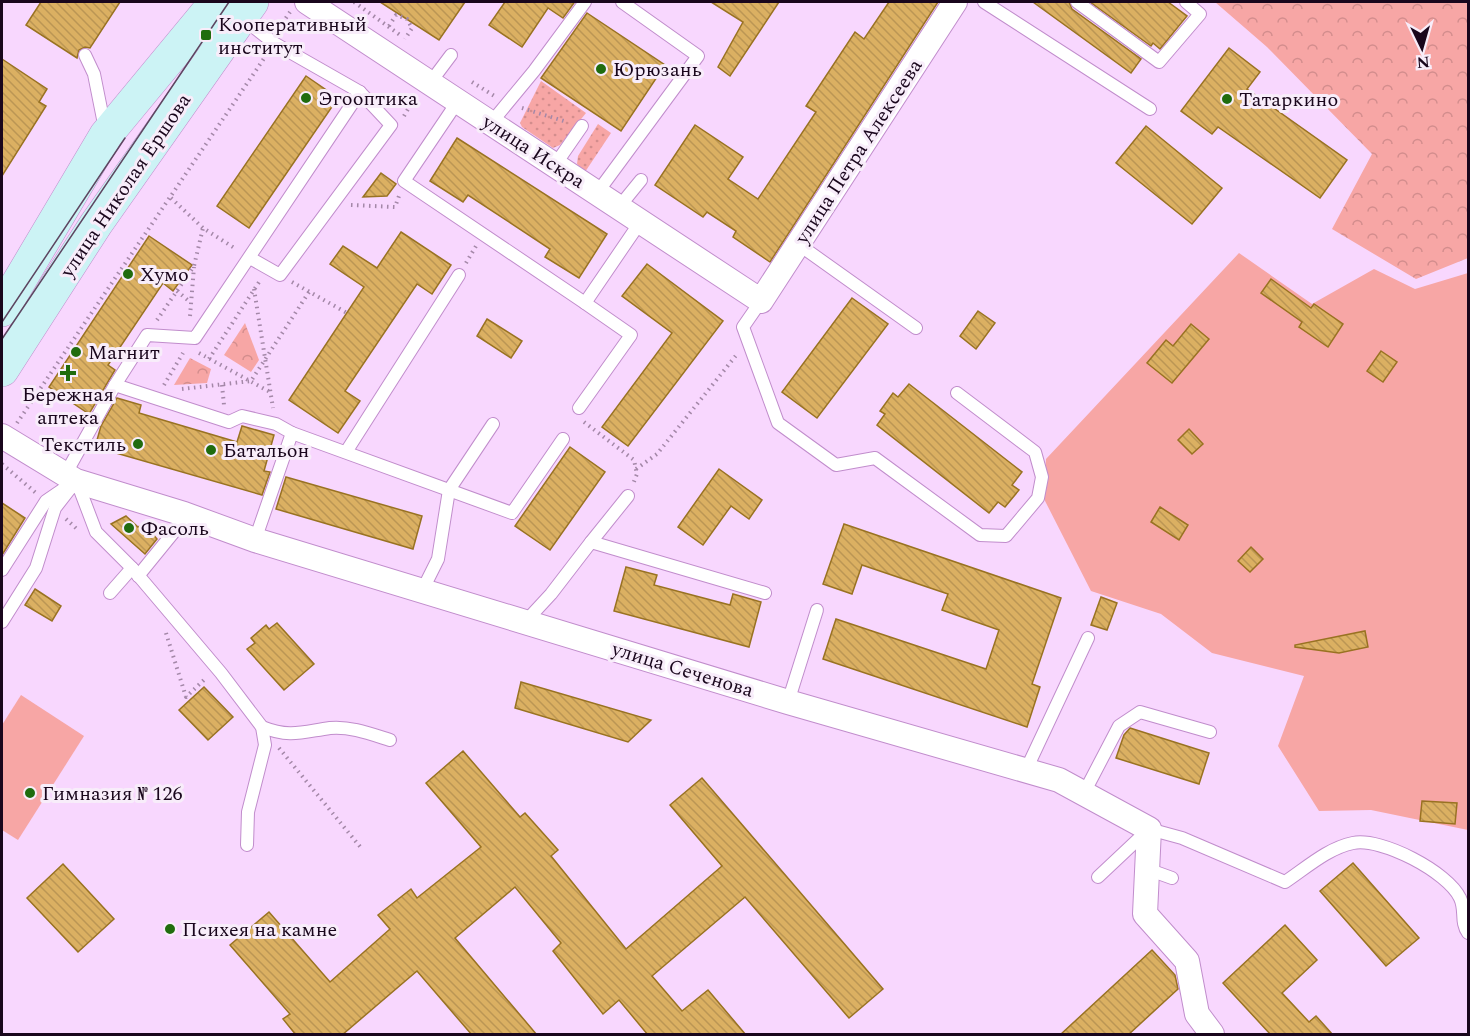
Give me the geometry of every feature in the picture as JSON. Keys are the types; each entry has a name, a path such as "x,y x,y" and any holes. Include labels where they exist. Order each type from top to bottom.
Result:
{"main road":[{"path":"2,280 106,135 195,2"},
{"path":"2,310 106,135 234,5"},
{"name":"улица Николая Ершова","path":"2,370 234,5"},
{"path":"2,349 96,224"}],"street":[{"name":"улица Петра Алексеева","path":"761,301 954,2"},
{"name":"улица Искра","path":"298,7 437,74 458,101 761,301"},
{"name":"улица Сеченова","path":"4,437 71,478 184,514 255,540 788,702 1059,780 1149,829"},
{"path":"1149,829 1145,914 1187,961 1197,1014 1212,1035"}],"lane":[{"path":"491,123 585,2"},
{"path":"597,193 698,56 622,2"},
{"path":"984,2 1150,109"},
{"path":"1077,2 1160,62 1200,14 1186,2"},
{"path":"234,5 274,43 360,92 391,125 280,275 250,258"},
{"path":"85,55 94,74 106,135"},
{"path":"437,74 451,55"},
{"path":"2,622 36,568 55,508 115,385 147,334 187,342 195,338 360,92"},
{"path":"458,101 404,181 631,334 577,412"},
{"path":"555,165 582,126"},
{"path":"619,207 641,180"},
{"path":"585,303 641,222"},
{"path":"798,244 916,328"},
{"path":"346,452 459,275"},
{"path":"761,301 743,327 778,423 836,465 875,458 980,535 1006,536 1038,498 1042,477 1035,452 957,393"},
{"path":"115,385 229,422 242,416 276,424 292,433 512,513 563,439"},
{"path":"422,591 438,560 449,490 493,424"},
{"path":"255,540 292,433"},
{"path":"2,570 46,501 71,478"},
{"path":"71,478 96,532 135,572 221,673 262,728 264,745 248,812 247,845"},
{"path":"526,621 551,594 628,496"},
{"path":"110,593 135,572 182,522 184,514"},
{"path":"591,542 765,593"},
{"path":"788,702 817,610"},
{"path":"1026,770 1088,638"},
{"path":"1083,793 1119,726 1140,712 1210,732"},
{"path":"262,728 280,735 304,734 332,728 365,731 390,740"},
{"path":"1098,877 1149,829 1182,838 1285,882 1334,850 1356,842 1395,851 1428,865 1460,897 1463,926 1468,933"},
{"path":"1147,869 1172,879"}],"path":[{"path":"354,2 405,39 437,74 508,103 582,126"},
{"path":"4,437 28,410 274,43 279,29 298,7"},
{"path":"389,26 396,15 406,19 412,28 405,39"},
{"path":"336,199 339,205 395,207 404,181"},
{"path":"171,198 203,228 250,258"},
{"path":"170,391 159,392 187,342 194,266 203,228"},
{"path":"459,275 484,234"},
{"path":"147,334 194,266"},
{"path":"209,359 268,268"},
{"path":"280,275 346,313"},
{"path":"254,289 276,424"},
{"path":"177,291 210,316"},
{"path":"251,381 309,292"},
{"path":"166,336 187,342 209,359 270,392"},
{"path":"636,469 657,454 748,340"},
{"path":"180,389 251,381"},
{"path":"577,412 634,460 637,474 628,496"},
{"path":"262,728 362,849"}],"green space":[{"path":"1215,2 1468,2 1468,258 1416,279 1332,229 1372,154 1267,47"},
{"path":"541,81 586,113 560,145 553,148 522,127 520,123"},
{"path":"598,124 611,133 585,172 577,164 578,156"},
{"path":"1239,253 1312,304 1374,269 1415,289 1468,273 1468,830 1371,810 1319,811 1278,746 1304,676 1212,653 1161,614 1091,591 1043,497 1046,459"},
{"path":"245,323 259,360 251,372 224,355"},
{"path":"190,358 211,369 207,383 174,385"},
{"name":"Гимназия № 126","path":"21,695 84,736 18,840 2,830 2,725"}],"building":[{"path":"41,2 120,2 90,48 85,47 79,50 77,58 26,25"},
{"path":"380,2 465,2 439,40"},
{"path":"505,2 574,3 563,18 548,8 522,47 489,25"},
{"path":"711,2 779,2 730,76 718,67 743,22"},
{"path":"889,2 938,2 770,262 733,237 736,231 707,212 703,217 655,185 695,125 743,157 728,179 758,199 816,112 806,106 855,32 864,39"},
{"path":"1033,2 1069,2 1072,9 1141,59 1131,73"},
{"path":"1090,2 1168,2 1187,16 1160,49 1153,43 1151,46"},
{"path":"587,13 665,65 621,131 541,78"},
{"path":"1229,48 1260,72 1247,89 1347,160 1320,198 1218,127 1212,134 1181,111"},
{"path":"2,59 47,89 39,102 46,106 2,176"},
{"path":"306,76 338,98 249,228 217,206"},
{"path":"1146,126 1222,188 1192,224 1116,163"},
{"path":"457,138 607,234 579,278 545,257 550,249 468,195 463,202 430,181"},
{"path":"381,173 396,184 387,196 363,197"},
{"path":"401,232 451,265 432,294 417,284 345,391 360,401 338,433 289,400 364,287 330,264 343,246 377,268"},
{"path":"149,236 192,265 173,291 163,283 108,365 115,370 89,414 49,387"},
{"path":"647,264 723,321 628,446 602,427 672,333 622,296"},
{"path":"1271,279 1311,308 1314,304 1343,324 1328,347 1299,327 1302,322 1261,293"},
{"path":"852,298 888,324 817,418 782,392"},
{"path":"978,311 995,323 976,349 960,336"},
{"path":"487,319 522,341 511,358 477,336"},
{"path":"1191,324 1209,339 1172,383 1147,363 1166,340 1173,346"},
{"path":"1381,351 1397,362 1383,382 1367,371"},
{"path":"909,384 1022,472 1012,485 1019,490 1005,507 998,502 989,513 877,425 885,414 880,411 893,393 898,397"},
{"path":"117,398 141,405 139,413 237,442 242,426 274,435 264,471 270,472 262,495 95,447 101,426"},
{"path":"1189,429 1203,444 1192,454 1178,440"},
{"path":"570,447 605,472 550,550 515,526"},
{"path":"719,469 762,500 749,519 731,506 703,545 678,527"},
{"path":"286,477 422,516 413,549 276,509"},
{"path":"2,503 25,518 2,555"},
{"path":"1160,507 1188,525 1179,540 1151,522"},
{"path":"126,516 138,527 144,524 157,539 145,554 111,524"},
{"path":"844,524 1061,598 1032,684 1040,687 1027,727 823,659 836,619 986,669 999,630 942,610 948,594 862,565 852,594 823,584"},
{"path":"1251,547 1263,559 1250,572 1238,561"},
{"path":"626,567 657,575 654,585 730,605 733,594 761,602 749,647 614,611"},
{"path":"35,589 61,606 52,621 25,605"},
{"path":"1101,597 1117,603 1107,630 1091,625"},
{"path":"277,623 314,664 284,690 247,649 255,643 251,638 266,625 269,629"},
{"path":"1365,631 1368,647 1339,653 1295,647 1295,645"},
{"path":"521,682 651,720 628,742 515,708"},
{"path":"204,687 233,717 208,740 179,710"},
{"path":"1130,728 1209,753 1199,784 1116,758 1124,735"},
{"path":"463,751 520,817 525,813 558,850 551,856 626,949 722,866 670,805 702,778 883,989 849,1018 745,897 652,976 682,1011 708,990 746,1035 648,1035 619,1000 603,1014 553,951 561,943 515,887 455,938 537,1035 472,1035 417,971 342,1035 296,1035 283,1019 290,1014 230,945 269,912 330,982 390,929 378,915 411,889 417,898 481,847 426,783"},
{"path":"1422,801 1457,803 1455,824 1420,821"},
{"path":"1353,863 1419,938 1386,966 1320,891"},
{"path":"63,864 114,919 78,952 27,898"},
{"path":"1285,925 1317,960 1282,993 1309,1022 1316,1016 1333,1035 1271,1035 1223,983"},
{"path":"1152,950 1175,975 1178,989 1128,1035 1060,1035"}],"tram line":[{"path":"2,339 229,2"},
{"path":"2,322 125,138"}],"place":[{"name":"Кооперативный институт","path":"206,35"},
{"name":"Юрюзань","path":"601,69"},
{"name":"Эгооптика","path":"306,98"},
{"name":"Татаркино","path":"1227,99"},
{"name":"Хумо","path":"128,274"},
{"name":"Магнит","path":"76,352"},
{"name":"Бережная аптека","path":"68,373"},
{"name":"Текстиль","path":"138,444"},
{"name":"Батальон","path":"211,450"},
{"name":"Фасоль","path":"129,528"},
{"name":"Гимназия № 126","path":"30,793"},
{"name":"Психея на камне","path":"170,929"}]}
